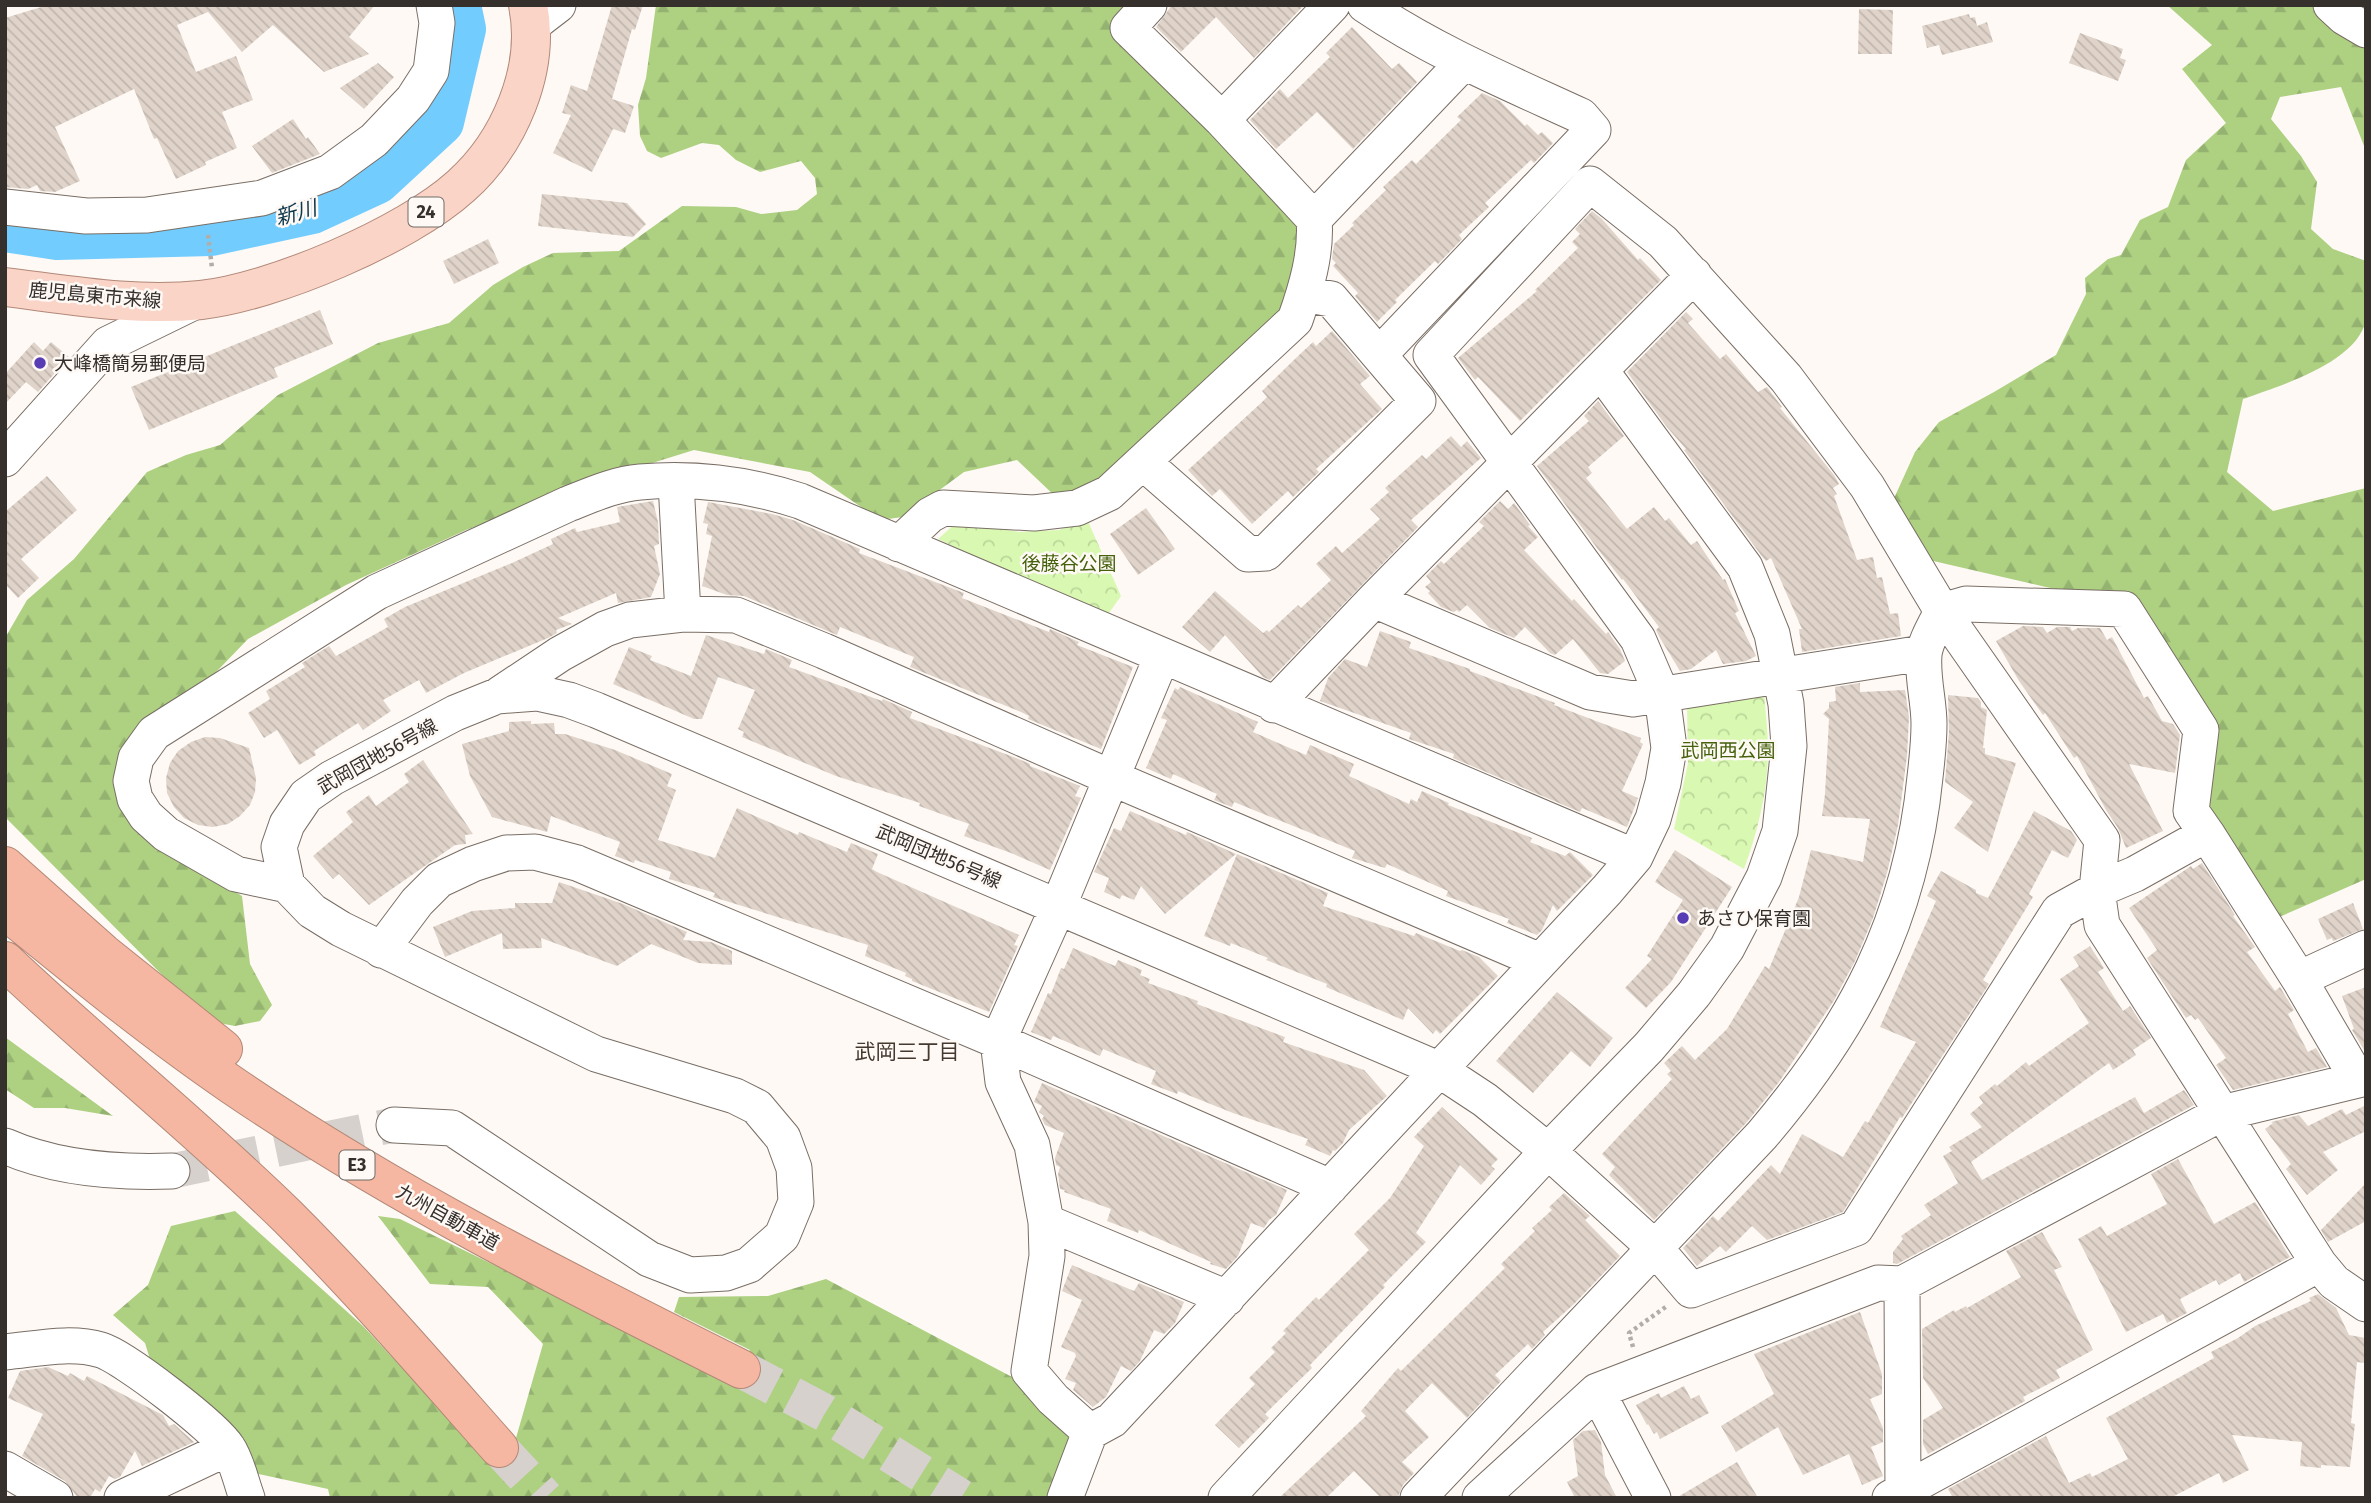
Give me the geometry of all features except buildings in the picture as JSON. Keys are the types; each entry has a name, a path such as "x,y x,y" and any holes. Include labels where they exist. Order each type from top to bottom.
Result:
{"highway":[{"path":"5,866 103,953 342,1140 567,1282"},
{"name":"九州自動車道","path":"5,910 137,1016 231,1085 377,1178 567,1282 741,1369"},
{"path":"5,961 197,1132 288,1218 379,1313 499,1448"},
{"path":"5,993 288,1218"}],"main road":[{"name":"鹿児島東市来線","path":"5,287 114,300 163,303 199,300 221,297 310,270 369,243 424,213 461,186 491,151 518,106 540,12"}],"street":[{"path":"5,207 86,216 147,215 262,198 330,172 374,140 413,99 431,71 437,23 435,5"},
{"path":"899,544 930,515 943,508 1034,513 1077,508 1109,493 1295,320 1304,294 1316,237 1314,219 1222,120 1128,28 1149,5"},
{"path":"1222,120 1332,5"},
{"path":"1365,5 1399,28 1463,62 1581,116 1593,130 1380,354"},
{"path":"2331,5 2344,17 2366,30"},
{"path":"1314,219 1463,62"},
{"path":"1065,1498 1090,1432 1112,1420 1540,961 1634,857 1653,820 1669,748 1662,695 1638,639 1431,355 1590,184 1662,242 1694,275 1786,378 1867,486 1942,611 2102,840 2097,890 2102,925 2319,1264 2334,1283 2366,1304"},
{"path":"1274,705 1694,275"},
{"path":"1144,463 1248,554 1266,553 1418,401 1331,299 1304,294"},
{"path":"5,458 108,344 199,300"},
{"path":"1226,1498 1548,1151 1649,1047 1694,994 1727,948 1748,911 1764,877 1780,831 1789,746 1772,634 1745,567 1601,371"},
{"path":"394,1125 452,1128 649,1259 690,1275 726,1273 749,1265 782,1236 796,1202 794,1168 783,1138 757,1107 735,1096 596,1054 381,950 312,911 287,885 236,874 166,834 146,816 135,799 131,781 136,758 154,733 388,586 600,491 639,482 728,482 800,501 1634,857"},
{"path":"676,482 683,614"},
{"path":"1374,600 1590,692 1633,699 1923,653"},
{"path":"1418,1498 1762,1135 1826,1053 1866,988 1889,932 1918,834 1929,724 1923,653 1942,611 1966,604 2124,609 2201,730 2191,811 2362,1079 2222,1113 1902,1284 1878,1283 1597,1391 1480,1498"},
{"path":"497,696 560,654 605,629 630,620 683,614 736,615 837,656 1112,778 1540,961"},
{"path":"1090,1432 1053,1399 1029,1371 1047,1256 1046,1222 1032,1145 1003,1082 998,1041 1058,907 1162,656"},
{"name":"武岡団地56号線","path":"287,885 279,847 287,824 306,796 332,778 455,713 497,696 537,693 569,700 1438,1069 1485,1100 1548,1151 1655,1248 1691,1290"},
{"path":"1691,1290 1856,1228 2059,911 2097,890 2135,874 2207,834"},
{"path":"381,950 417,902 439,880 473,864 506,853 535,852 577,863 998,1041 1330,1187"},
{"path":"2299,979 2366,948"},
{"path":"5,1146 29,1156 97,1169 172,1171"},
{"path":"1046,1222 1227,1298"},
{"path":"1902,1284 1899,1495 2319,1264"},
{"path":"5,1352 73,1345 103,1351 138,1371 209,1428 228,1448 247,1498"},
{"path":"1597,1391 1653,1498"},
{"path":"122,1498 228,1448"},
{"path":"5,1469 55,1498"}],"path":[{"path":"1640,1373 1629,1333 1691,1290"}],"green space":[{"path":"656,5 1128,5 1302,223 1286,313 1100,486 1056,497 1017,460 964,472 903,517 880,520 810,472 694,450 601,479 466,530 346,585 248,639 191,698 137,732 151,839 242,896 250,964 272,1005 260,1021 235,1026 208,1021 5,817 5,638 27,600 74,559 147,472 186,455 220,445 278,395 378,343 449,323 493,285 553,253 619,251 682,206 736,207 761,214 797,210 817,194 815,178 801,161 760,172 736,160 719,145 702,143 661,158 647,151 640,136 638,105 646,78"},
{"path":"2167,5 2319,5 2366,39 2366,151 2341,87 2280,97 2271,119 2301,156 2317,182 2311,229 2333,249 2366,261 2366,320 2360,335 2348,349 2333,360 2295,380 2243,399 2227,472 2273,511 2366,488 2366,879 2270,921 2200,805 2217,728 2132,600 2063,591 1929,560 1891,505 1915,452 1939,422 2056,355 2086,294 2085,278 2108,259 2121,255 2140,220 2168,207 2186,160 2226,123 2182,69 2212,45"},
{"name":"後藤谷公園","path":"1087,519 1121,596 1104,620 938,539 957,522 1019,532 1059,530"},
{"name":"武岡西公園","path":"1764,689 1768,765 1758,825 1744,869 1674,829 1688,763 1687,705"},
{"path":"5,1037 113,1116 65,1108 34,1108 5,1089"},
{"path":"235,1211 363,1326 489,1461 516,1438 543,1344 488,1287 430,1284 378,1216 400,1219 732,1381 750,1350 674,1312 679,1297 768,1296 826,1279 1014,1378 1071,1434 1050,1498 330,1498 328,1489 254,1473 153,1369 145,1343 113,1315 148,1285 171,1226"}],"waterway":[{"name":"新川","path":"5,229 57,237 211,233 312,211 377,181 441,122 463,29 458,5"}],"tunnel":[{"path":"172,1171 394,1125"},
{"path":"741,1369 825,1413 961,1498"},
{"path":"499,1448 545,1498"}],"place":[{"name":"大峰橋簡易郵便局","path":"40,363"},
{"name":"あさひ保育園","path":"1683,918"}],"district":[{"name":"武岡三丁目","path":"907,1052"}]}
